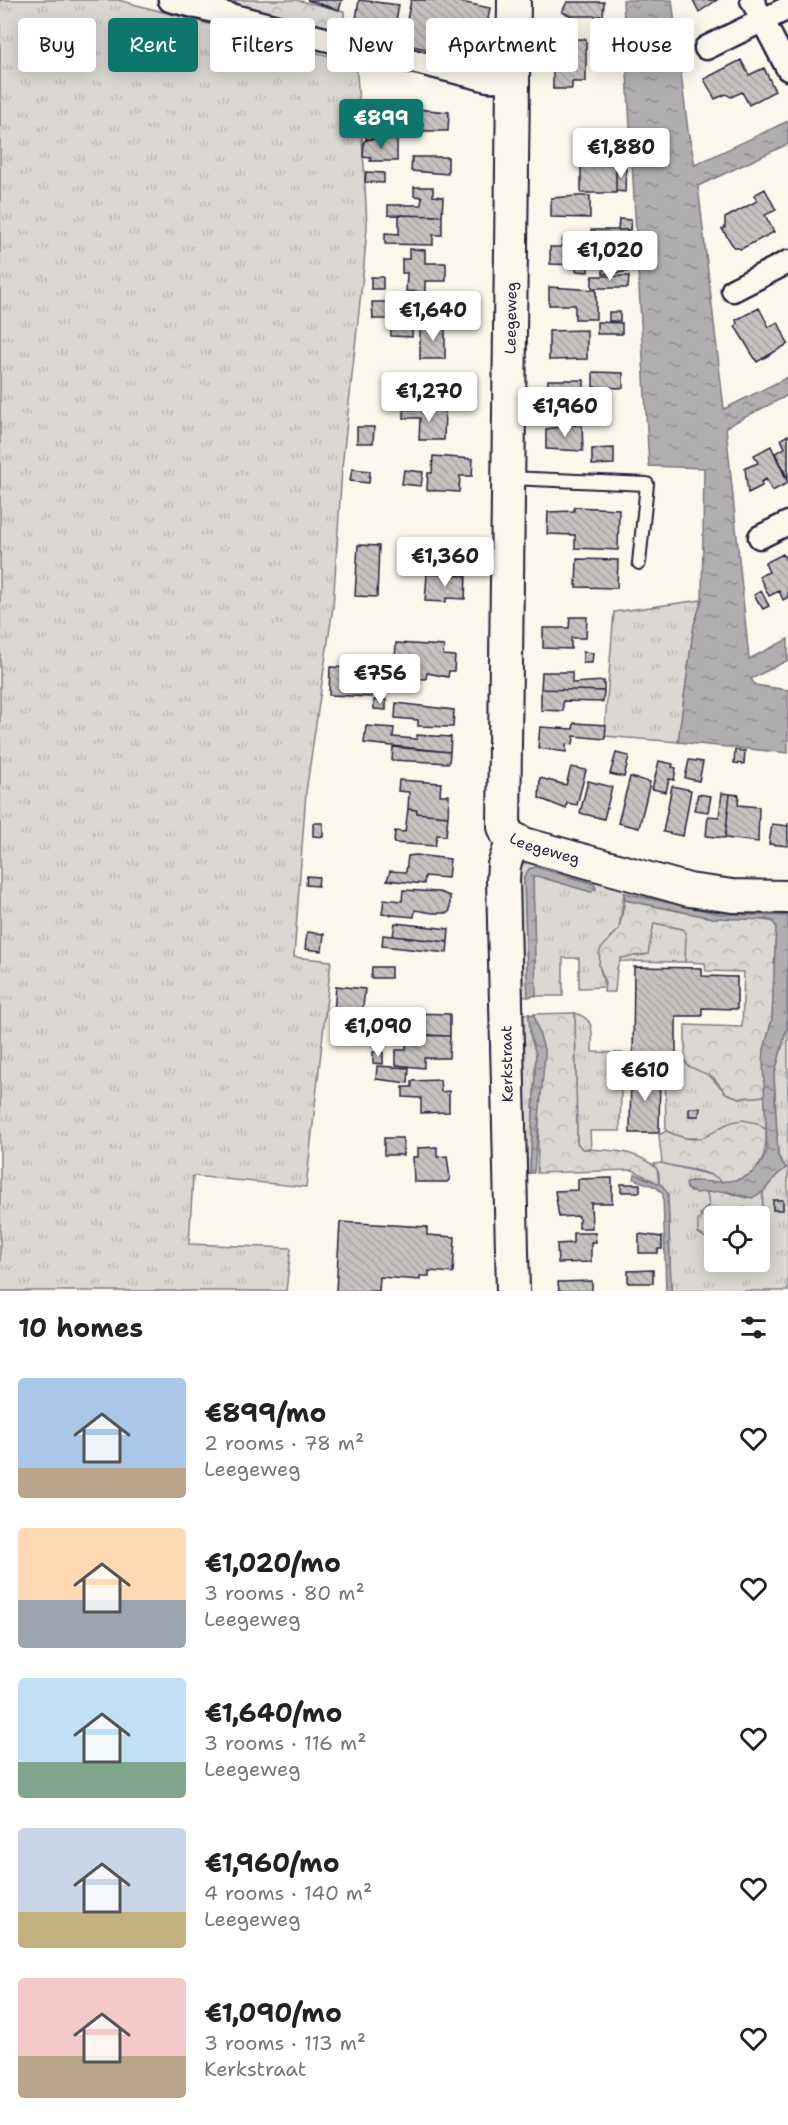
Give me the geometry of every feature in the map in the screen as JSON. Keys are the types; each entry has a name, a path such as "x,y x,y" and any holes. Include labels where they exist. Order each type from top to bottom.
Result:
{"main road":[{"name":"Leegeweg","path":"514,0 515,81 503,812 507,835 513,840 689,890 734,896 788,897"},
{"name":"Kerkstraat","path":"513,840 504,865 503,880 513,1291"}],"street":[{"path":"170,0 488,80 515,81"},
{"path":"752,0 788,69"},
{"path":"706,48 788,8"},
{"path":"734,290 788,262"},
{"path":"760,537 788,523"}],"lane":[{"path":"508,478 647,484 639,563"}],"green space":[{"path":"0,0 118,0 186,18 108,18 108,72 198,72 198,21 210,24 210,72 315,72 315,52 327,55 327,72 357,72 367,227 342,468 333,607 306,792 294,957 331,961 306,1187 193,1176 189,1244 291,1248 286,1291 0,1291"},
{"path":"232,0 296,0 344,11 344,18 327,18 327,30 315,27 315,18 279,18 250,11"},
{"path":"702,600 694,625 678,742 604,736 614,612"},
{"path":"520,858 788,906 788,916 720,914 624,893 619,929 610,937 599,965 605,987 579,988 579,958 563,958 563,996 535,996 533,878 537,876 591,892 596,889 594,883 536,867 529,869 524,878 528,997 518,996 517,862"},
{"path":"625,900 713,918 758,919 774,922 776,927 772,1019 764,1050 765,1096 740,1098 726,1093 713,1077 688,1066 685,1061 685,1025 742,1027 744,972 706,971 705,963 685,962 686,933 683,929 654,923 648,954 621,958 617,968 615,992 604,992 605,982 599,965 600,950 619,929"},
{"path":"654,923 683,929 687,933 685,962 619,961 621,957 645,955"},
{"path":"788,944 788,1291 671,1291 668,1194 659,1184 659,1173 653,1164 661,1163 719,1177 722,1182 687,1182 690,1192 707,1192 709,1205 704,1206 700,1214 704,1225 704,1272 770,1272 770,1206 762,1206 763,1192 786,1168 778,1156 774,1076 787,1028 786,951"},
{"path":"575,1013 590,1023 592,1052 622,1053 620,1131 590,1131 591,1149 582,1149 577,1143"},
{"path":"575,1013 577,1143 582,1149 622,1152 649,1162 657,1169 659,1184 633,1170 537,1173 541,1073 545,1053 533,1014"},
{"path":"529,1014 530,1034 536,1054 530,1173 522,1173 522,1016"},
{"path":"665,1062 686,1062 706,1072 726,1093 740,1098 765,1096 766,1130 757,1123 723,1126 706,1138 682,1138 666,1131"},
{"path":"743,1120 757,1123 766,1130 762,1161 752,1174 734,1181 722,1182 704,1172 662,1163 659,1135 666,1131 682,1137 702,1138 731,1122"},
{"path":"724,1191 746,1198 763,1192 763,1206 708,1206 707,1192"},
{"path":"704,1212 704,1237 698,1233 698,1221"}],"water":[{"path":"623,0 672,0 674,18 624,18"},
{"path":"627,72 681,72 695,165 788,121 788,144 698,186 724,409 788,377 788,395 726,427 749,659 788,639 788,660 751,679 755,685 788,690 788,753 678,742 694,625 702,600 704,468 649,466"},
{"path":"536,867 594,884 596,889 591,892 537,876 533,878 536,995 528,997 524,878 529,869"},
{"path":"624,893 720,914 788,916 787,1028 774,1076 778,1156 786,1168 763,1192 752,1198 724,1191 695,1193 687,1189 686,1184 690,1181 736,1180 746,1176 762,1161 767,1149 763,1063 772,1019 776,926 771,920 713,918 625,900"},
{"path":"529,1014 534,1015 545,1053 534,1173 530,1173 536,1054 530,1034"},
{"path":"635,1174 662,1185 668,1194 671,1291 666,1291 663,1194 656,1187 634,1179"}],"building":[{"path":"307,0 342,0 339,10"},
{"path":"359,0 399,5 397,18 356,18"},
{"path":"411,0 451,0 490,8 488,18 426,18 426,49 414,46 414,18 407,18"},
{"path":"693,0 717,0 699,12"},
{"path":"567,2 604,2 603,16 572,16 562,12"},
{"path":"578,39 586,39 586,82 572,82 572,89 553,89 553,72 578,72"},
{"path":"741,60 749,75 764,68 775,91 749,105 742,92 731,97 726,94 715,99 704,79"},
{"path":"363,101 383,101 383,135 380,135 380,139 366,139 366,135 363,135"},
{"path":"405,108 449,112 448,131 423,131 423,123 405,123"},
{"path":"397,140 397,161 370,161 371,158 363,157 364,141"},
{"path":"412,157 448,157 448,174 411,171"},
{"path":"581,163 616,164 616,193 581,193"},
{"path":"616,166 626,166 625,192 616,191"},
{"path":"366,172 384,173 384,183 365,182"},
{"path":"414,187 433,187 433,196 443,197 442,216 388,215 388,205 421,205 422,197 414,196"},
{"path":"765,189 776,210 765,215 774,232 741,249 734,247 722,229 725,228 725,218 757,201 754,195"},
{"path":"590,196 590,218 551,217 551,198"},
{"path":"399,215 442,216 442,235 433,235 433,245 385,244 385,233 399,234"},
{"path":"619,219 631,220 630,230 618,230"},
{"path":"591,230 627,230 627,248 591,248"},
{"path":"563,238 577,238 578,247 588,247 588,272 576,271 576,265 550,264 550,247 561,247"},
{"path":"409,249 425,250 425,263 446,263 446,281 425,281 425,292 406,291 407,273 402,273 402,259 409,259"},
{"path":"603,262 627,262 627,272 603,274"},
{"path":"592,276 629,276 628,288 592,288"},
{"path":"371,277 383,277 383,289 371,289"},
{"path":"549,287 596,290 596,319 575,319 575,305 549,305"},
{"path":"372,302 387,302 388,319 373,319"},
{"path":"759,308 769,327 778,322 788,344 757,362 735,326 736,320"},
{"path":"391,309 412,309 412,337 391,336"},
{"path":"609,312 620,312 620,321 609,321"},
{"path":"597,322 622,323 622,334 597,334"},
{"path":"420,325 445,325 445,359 420,359"},
{"path":"587,330 587,359 549,360 549,331"},
{"path":"593,372 623,373 623,388 593,387"},
{"path":"548,380 584,380 584,399 561,401 561,399 547,399"},
{"path":"404,409 445,410 444,440 419,440 420,418 404,418"},
{"path":"582,424 583,451 546,449 546,429"},
{"path":"357,427 374,427 373,443 357,443"},
{"path":"788,435 788,479 775,453 785,448 781,439"},
{"path":"771,446 788,483 772,491 766,479 761,482 762,486 748,493 745,468 758,463 754,455"},
{"path":"614,448 614,464 592,465 592,449"},
{"path":"433,456 473,459 472,476 460,476 459,492 427,490 428,473 432,473"},
{"path":"352,469 370,471 369,483 350,481"},
{"path":"404,470 423,472 421,486 402,484"},
{"path":"574,507 619,509 618,550 575,548 575,535 547,534 548,512 574,511"},
{"path":"358,545 379,546 377,597 355,596"},
{"path":"783,554 788,564 788,597 783,600 779,591 769,596 759,576 769,572 765,563"},
{"path":"577,559 618,560 617,588 576,587"},
{"path":"427,574 466,576 465,599 446,598 446,602 425,601"},
{"path":"761,591 769,606 763,609 754,595"},
{"path":"570,617 587,617 586,638 571,638 571,649 543,648 543,628 569,628"},
{"path":"396,643 444,646 443,655 455,656 454,671 449,671 448,677 427,673 426,679 394,677"},
{"path":"583,652 593,653 592,663 583,663"},
{"path":"330,667 374,669 372,697 329,695"},
{"path":"542,672 572,672 572,683 604,681 604,691 541,689"},
{"path":"541,689 604,691 603,702 563,701 563,711 541,710"},
{"path":"374,700 386,700 386,710 374,709"},
{"path":"396,703 454,710 453,727 418,726 418,720 395,718"},
{"path":"574,723 606,725 605,739 574,736 573,745 566,744 566,752 538,748 540,727 573,729"},
{"path":"366,726 394,728 393,737 417,739 417,735 451,737 450,752 364,743"},
{"path":"393,747 450,752 449,763 392,760"},
{"path":"735,750 745,751 744,764 734,763"},
{"path":"616,753 629,756 624,777 610,774"},
{"path":"689,760 703,762 699,781 685,778"},
{"path":"659,761 673,764 672,767 676,768 674,780 669,779 666,792 652,789"},
{"path":"571,767 586,770 577,805 567,803 566,809 539,798 540,778 566,785"},
{"path":"630,777 650,782 639,828 618,823"},
{"path":"399,780 441,783 440,795 449,795 448,816 417,813 417,810 408,809 409,792 398,791"},
{"path":"588,781 612,787 604,819 580,813"},
{"path":"672,786 691,790 683,836 663,832"},
{"path":"722,793 730,794 725,838 706,836 708,816 719,817"},
{"path":"698,794 711,796 708,812 694,810"},
{"path":"730,794 739,795 738,805 759,807 758,842 725,838"},
{"path":"408,809 417,810 417,813 448,816 446,836 437,835 435,846 394,843 395,831 405,832"},
{"path":"313,823 323,823 323,837 313,836"},
{"path":"772,824 788,826 788,846 769,844"},
{"path":"408,856 450,859 448,878 425,876 424,884 387,880 390,871 406,872"},
{"path":"307,876 319,877 318,886 306,885"},
{"path":"403,890 439,892 450,896 450,910 448,913 433,913 415,910 414,917 382,914 384,899 402,901"},
{"path":"395,923 449,929 448,942 393,936"},
{"path":"307,932 324,934 322,951 305,949"},
{"path":"383,935 448,942 447,953 382,946"},
{"path":"372,967 391,967 391,978 371,978"},
{"path":"634,967 702,968 702,976 737,977 737,1009 702,1008 702,1016 676,1016 676,1059 633,1058"},
{"path":"336,986 365,989 362,1016 334,1013"},
{"path":"408,1013 450,1014 450,1036 419,1035 419,1022 408,1022"},
{"path":"406,1035 450,1036 449,1058 424,1058 424,1068 396,1065 396,1050 406,1050"},
{"path":"373,1052 383,1052 383,1064 373,1063"},
{"path":"377,1066 409,1068 408,1083 376,1079"},
{"path":"631,1070 660,1070 659,1133 630,1133"},
{"path":"440,1080 441,1092 449,1091 449,1112 421,1113 421,1098 403,1097 403,1087 412,1087 412,1081"},
{"path":"689,1108 700,1108 699,1116 689,1116"},
{"path":"384,1138 403,1138 403,1155 384,1155"},
{"path":"437,1147 437,1157 447,1156 450,1179 447,1182 414,1182 413,1157 418,1157 418,1148"},
{"path":"612,1178 612,1203 591,1203 592,1228 579,1228 579,1216 559,1217 555,1191 578,1190 578,1179"},
{"path":"621,1184 640,1184 640,1192 621,1192"},
{"path":"773,1200 783,1200 783,1210 773,1210"},
{"path":"340,1222 427,1227 427,1235 455,1237 453,1273 429,1271 429,1276 420,1276 420,1280 380,1277 379,1291 336,1291"},
{"path":"573,1233 595,1233 596,1242 591,1242 591,1262 558,1263 557,1244 573,1243"},
{"path":"639,1234 662,1237 662,1249 658,1249 658,1253 639,1253"},
{"path":"653,1270 653,1283 628,1283 628,1271"},
{"path":"592,1281 592,1291 559,1291 558,1282"}]}
